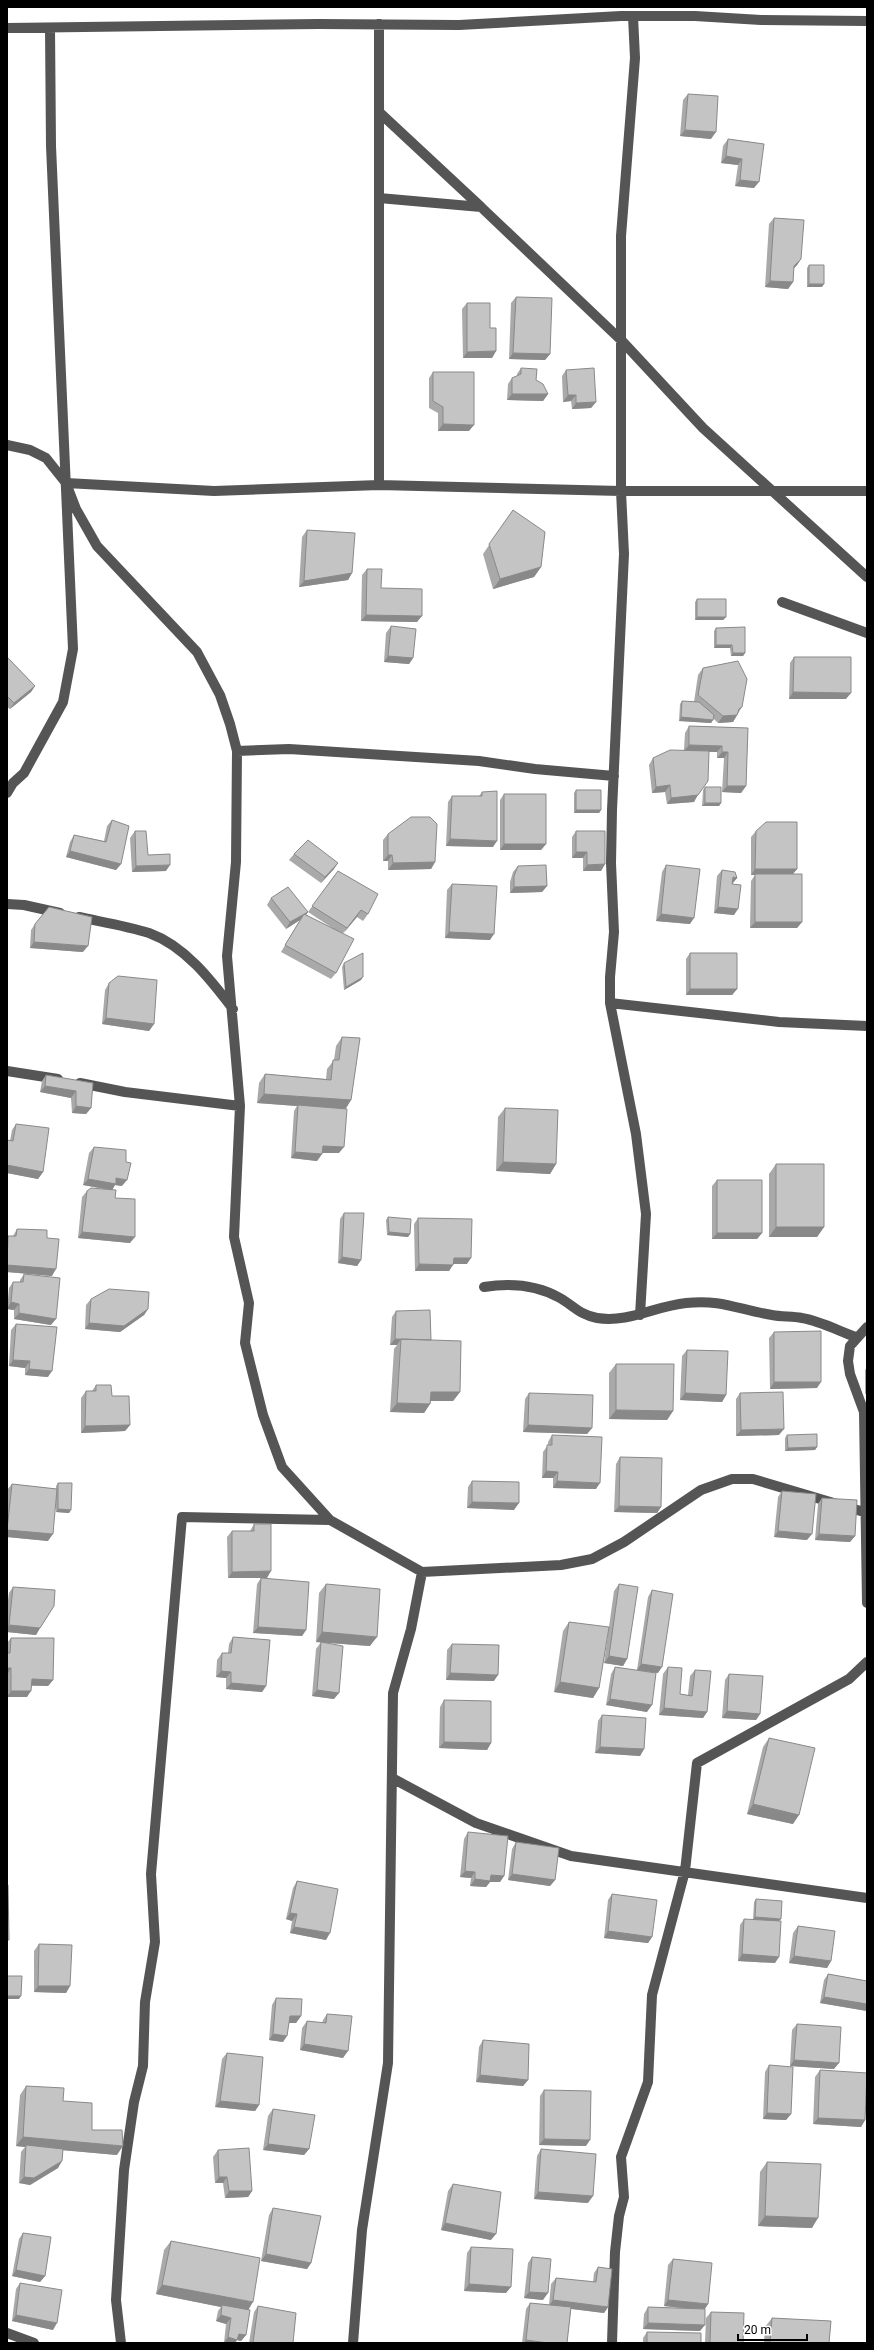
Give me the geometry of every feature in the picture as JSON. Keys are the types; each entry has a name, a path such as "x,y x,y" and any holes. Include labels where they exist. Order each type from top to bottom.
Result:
{"street":[{"path":"7,28 503,24 621,11 633,16 867,21"},
{"path":"633,16 635,58 621,236 621,491 624,554 611,863 614,932 610,977 610,1003 636,1134 646,1214 640,1315"},
{"path":"379,24 379,485"},
{"path":"7,793 13,783 24,773 63,702 73,649 51,146 50,28"},
{"path":"379,112 622,341 703,428 867,577"},
{"path":"379,198 481,207"},
{"path":"7,445 30,450 46,458 66,483 76,509 97,546 197,652 220,695 237,751 236,862 227,956 233,1009 240,1106 234,1237 249,1303 245,1343 263,1415 282,1467 330,1520 422,1572 561,1565 592,1559 624,1542 701,1490 732,1479 753,1478 864,1512"},
{"path":"66,483 214,491 379,485 621,491 867,491"},
{"path":"782,602 867,633"},
{"path":"237,751 289,749 479,761 535,769 614,776"},
{"path":"7,904 24,904 149,933 176,949 206,974 233,1009"},
{"path":"610,1003 779,1022 867,1026"},
{"path":"7,1071 125,1092 240,1106"},
{"path":"484,1287 503,1284 544,1290 561,1298 575,1310 592,1317 610,1318 640,1315 671,1305 719,1302 772,1315 803,1318 856,1337"},
{"path":"867,1327 856,1337 850,1346 848,1361 850,1374 864,1412 864,1512 867,1603"},
{"path":"121,2343 116,2300 124,2170 134,2102 143,2066 145,2002 155,1942 151,1874 182,1517 330,1520"},
{"path":"353,2343 362,2230 388,2063 393,1693 411,1629 422,1572"},
{"path":"612,2343 615,2252 619,2216 624,2196 621,2157 648,2082 652,1995 685,1871 697,1763 849,1679 867,1662"},
{"path":"392,1778 476,1822 571,1856 867,1898"},
{"path":"7,2333 34,2343"}],"building":[{"path":"688,94 718,96 716,132 685,130"},
{"path":"728,139 764,144 759,182 740,180 742,159 726,156"},
{"path":"774,218 804,220 801,259 794,266 793,282 770,281"},
{"path":"809,265 824,265 824,284 809,284"},
{"path":"516,297 552,298 550,354 513,353"},
{"path":"467,303 490,303 490,328 496,328 496,351 467,352"},
{"path":"521,368 537,369 536,380 543,384 548,394 512,394 512,378 521,374"},
{"path":"594,368 596,402 576,403 576,395 568,395 566,370"},
{"path":"433,372 474,372 474,425 443,424 443,407 433,401"},
{"path":"513,510 545,532 541,567 500,579 489,544"},
{"path":"307,530 355,533 352,573 304,581"},
{"path":"367,569 382,569 381,588 422,589 422,616 366,615"},
{"path":"697,599 726,599 726,617 697,617"},
{"path":"391,626 416,629 413,658 388,656"},
{"path":"745,627 745,653 733,653 732,645 716,645 716,628"},
{"path":"7,657 35,686 14,703 7,696"},
{"path":"794,657 851,657 851,693 793,692"},
{"path":"738,661 747,679 742,707 739,709 737,715 723,716 698,695 703,668"},
{"path":"682,701 699,702 714,715 713,720 681,717"},
{"path":"689,726 748,728 746,786 727,786 728,752 722,752 722,746 689,745"},
{"path":"670,750 709,751 708,781 698,795 671,798 670,785 656,787 653,758"},
{"path":"705,787 721,787 721,803 705,803"},
{"path":"576,790 601,790 601,810 576,810"},
{"path":"497,791 497,841 450,839 452,796 482,796 482,792"},
{"path":"504,794 546,794 546,844 504,844"},
{"path":"411,817 430,817 437,824 435,862 393,863 392,855 388,855 388,834"},
{"path":"112,820 129,826 121,864 70,851 74,835 106,842"},
{"path":"766,822 797,822 797,869 755,869 756,831"},
{"path":"135,831 146,831 148,855 170,854 170,865 136,866"},
{"path":"576,831 605,831 605,864 587,865 587,852 576,852"},
{"path":"308,840 338,863 325,877 294,854"},
{"path":"546,865 547,886 514,887 514,876 518,866"},
{"path":"666,865 700,869 694,918 661,914"},
{"path":"722,870 735,872 737,878 733,877 732,884 741,885 738,909 718,907"},
{"path":"338,871 378,894 368,914 361,910 347,928 312,906"},
{"path":"755,874 802,874 802,922 755,922"},
{"path":"452,884 497,886 494,934 449,932"},
{"path":"288,887 308,912 290,922 271,898"},
{"path":"49,907 92,917 88,946 34,942 35,924"},
{"path":"304,914 354,939 336,973 285,945"},
{"path":"363,953 363,977 346,987 344,963"},
{"path":"690,953 737,953 737,989 690,989"},
{"path":"118,976 157,980 154,1024 106,1018 109,983"},
{"path":"342,1037 360,1038 351,1100 264,1094 265,1074 331,1080 333,1060 339,1060"},
{"path":"46,1075 93,1083 91,1108 76,1106 76,1091 45,1086"},
{"path":"298,1105 347,1109 344,1147 323,1146 322,1154 295,1152"},
{"path":"505,1108 558,1110 556,1164 503,1162"},
{"path":"16,1124 49,1128 43,1172 7,1165 7,1140 13,1141"},
{"path":"94,1147 126,1150 126,1162 131,1163 127,1180 116,1178 116,1184 88,1179"},
{"path":"776,1164 824,1164 824,1227 776,1227"},
{"path":"717,1180 762,1180 762,1233 717,1233"},
{"path":"91,1188 116,1190 115,1198 135,1199 135,1237 82,1232 87,1191"},
{"path":"344,1213 364,1213 361,1260 342,1257"},
{"path":"388,1217 411,1219 410,1234 389,1232"},
{"path":"418,1218 472,1219 471,1258 454,1258 453,1265 419,1264"},
{"path":"17,1229 47,1230 47,1238 59,1239 56,1269 7,1265 8,1236 16,1236"},
{"path":"24,1274 60,1278 56,1319 19,1313 19,1304 11,1302 13,1282 23,1282"},
{"path":"109,1289 149,1292 148,1309 124,1326 89,1323 91,1299"},
{"path":"430,1310 431,1340 395,1339 396,1311"},
{"path":"16,1324 57,1327 52,1371 29,1369 30,1361 13,1360"},
{"path":"821,1331 821,1382 774,1382 774,1332"},
{"path":"401,1339 461,1341 460,1392 431,1392 430,1404 397,1403"},
{"path":"687,1350 728,1351 726,1395 685,1393"},
{"path":"616,1364 674,1364 673,1411 616,1410"},
{"path":"96,1385 111,1385 112,1396 129,1396 130,1425 85,1426 86,1391 96,1391"},
{"path":"783,1392 784,1429 741,1430 740,1393"},
{"path":"529,1393 593,1395 592,1428 528,1425"},
{"path":"817,1434 817,1447 788,1448 787,1435"},
{"path":"552,1435 602,1437 600,1483 557,1481 558,1472 546,1471 547,1445 552,1445"},
{"path":"620,1457 662,1458 661,1507 619,1506"},
{"path":"472,1481 519,1482 519,1503 472,1502"},
{"path":"58,1483 72,1483 71,1510 58,1509"},
{"path":"12,1484 57,1489 53,1534 7,1530"},
{"path":"782,1491 816,1494 812,1534 778,1531"},
{"path":"822,1498 857,1500 855,1536 819,1534"},
{"path":"254,1524 271,1524 271,1571 232,1572 232,1531 254,1531"},
{"path":"261,1578 309,1582 306,1630 258,1627"},
{"path":"326,1584 380,1589 377,1637 322,1632"},
{"path":"619,1584 638,1587 627,1659 609,1656"},
{"path":"13,1587 55,1590 54,1606 40,1628 9,1625"},
{"path":"652,1590 673,1594 662,1667 641,1664"},
{"path":"569,1622 609,1627 599,1688 560,1682"},
{"path":"233,1637 270,1640 266,1686 231,1683 231,1672 221,1671 222,1653 231,1653"},
{"path":"11,1638 54,1638 53,1680 32,1679 31,1691 11,1691 11,1668 7,1668 7,1653 10,1653"},
{"path":"321,1642 343,1646 339,1693 317,1690"},
{"path":"452,1644 499,1645 498,1675 450,1673"},
{"path":"615,1667 656,1673 652,1705 610,1699"},
{"path":"668,1667 682,1668 680,1694 692,1696 695,1670 711,1671 707,1712 664,1708"},
{"path":"729,1674 763,1676 760,1714 727,1711"},
{"path":"444,1700 491,1701 491,1743 444,1742"},
{"path":"602,1715 646,1718 644,1749 600,1747"},
{"path":"769,1738 815,1748 799,1815 753,1804"},
{"path":"468,1832 508,1836 504,1876 491,1875 490,1881 475,1879 475,1872 465,1871"},
{"path":"516,1842 559,1848 555,1880 512,1874"},
{"path":"297,1881 338,1889 330,1933 294,1927 297,1914 290,1913"},
{"path":"8,1885 9,1940 7,1940"},
{"path":"612,1894 657,1900 652,1937 608,1931"},
{"path":"756,1899 782,1901 781,1919 755,1917"},
{"path":"744,1919 781,1921 779,1957 742,1954"},
{"path":"798,1926 835,1931 831,1961 794,1956"},
{"path":"39,1944 72,1945 70,1986 38,1986"},
{"path":"828,1974 867,1981 867,2004 824,1997"},
{"path":"7,1976 22,1976 21,1996 7,1996"},
{"path":"276,1998 302,1999 301,2016 290,2016 287,2036 273,2034"},
{"path":"327,2014 352,2016 348,2051 304,2044 307,2021 326,2023"},
{"path":"797,2024 841,2027 839,2063 794,2060"},
{"path":"483,2040 529,2044 528,2080 480,2075"},
{"path":"227,2053 263,2057 259,2105 220,2101"},
{"path":"769,2065 793,2067 791,2114 767,2113"},
{"path":"820,2070 867,2073 865,2120 818,2118"},
{"path":"26,2086 64,2088 63,2101 92,2103 92,2130 122,2130 123,2146 23,2137"},
{"path":"544,2090 591,2091 590,2140 544,2139"},
{"path":"273,2109 315,2115 309,2149 268,2144"},
{"path":"26,2145 63,2149 62,2161 34,2178 24,2177"},
{"path":"249,2148 252,2191 229,2191 227,2177 219,2177 218,2150"},
{"path":"541,2149 596,2154 593,2196 538,2192"},
{"path":"767,2162 821,2164 818,2218 765,2216"},
{"path":"453,2184 501,2192 496,2234 445,2223"},
{"path":"273,2208 321,2216 311,2263 266,2254"},
{"path":"23,2233 51,2237 45,2276 16,2270"},
{"path":"171,2241 260,2258 253,2302 162,2285"},
{"path":"471,2247 513,2249 511,2287 469,2284"},
{"path":"532,2257 551,2259 548,2293 529,2292"},
{"path":"673,2259 712,2263 708,2304 668,2300"},
{"path":"598,2267 612,2269 608,2307 553,2300 556,2278 596,2282"},
{"path":"20,2283 62,2290 57,2323 16,2315"},
{"path":"530,2303 571,2307 567,2343 548,2343 526,2340"},
{"path":"222,2305 250,2310 246,2335 239,2334 237,2340 228,2337 231,2318 221,2315"},
{"path":"258,2306 296,2313 293,2343 253,2343"},
{"path":"648,2307 705,2309 705,2325 648,2323"},
{"path":"711,2312 744,2313 743,2343 710,2343"},
{"path":"772,2318 831,2321 829,2343 770,2343"},
{"path":"647,2332 701,2333 701,2343 647,2343"}]}
